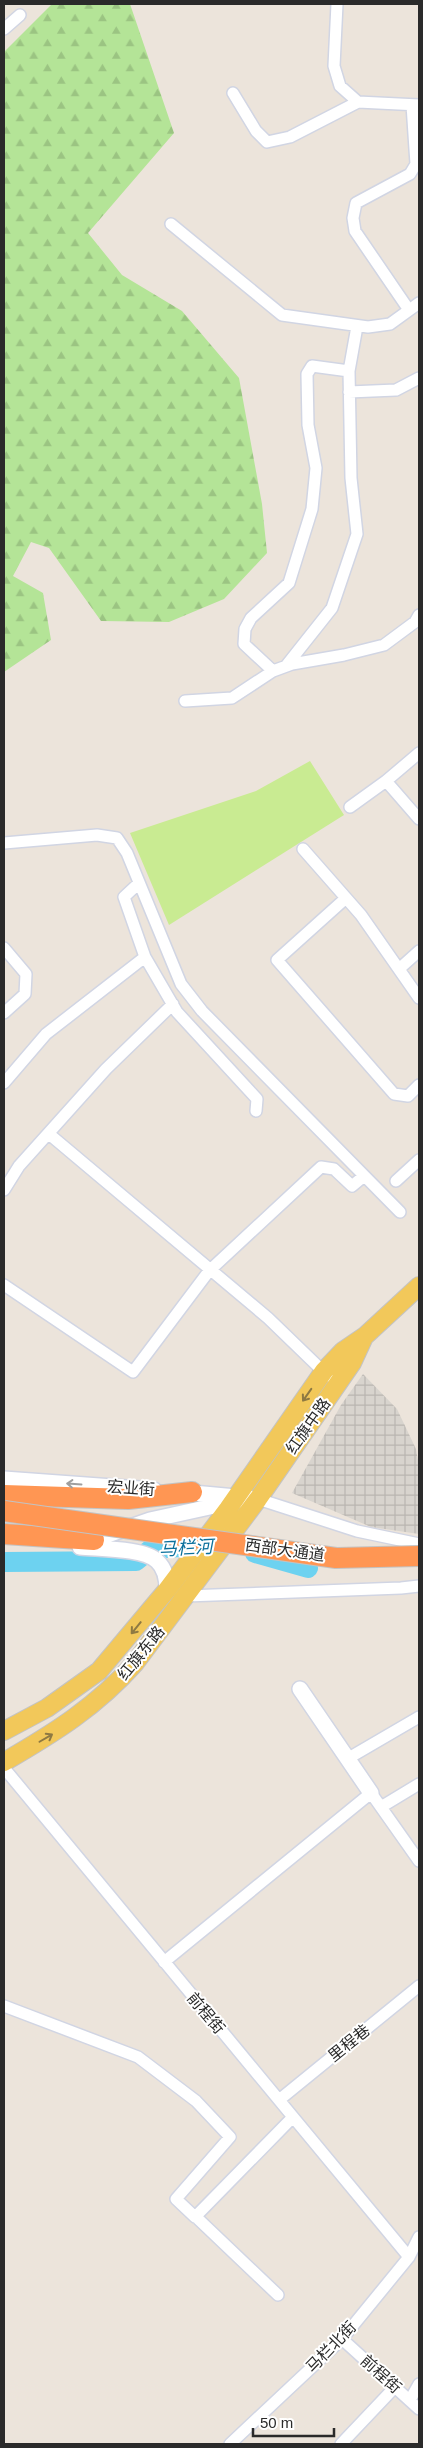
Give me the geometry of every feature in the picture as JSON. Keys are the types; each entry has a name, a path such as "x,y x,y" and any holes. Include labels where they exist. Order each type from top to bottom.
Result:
{"highway":[{"path":"4,1495 128,1499 192,1492"},
{"name":"西部大通道","path":"4,1511 336,1558 419,1556"},
{"name":"西部大通道","path":"4,1521 335,1567 419,1566"},
{"path":"4,1534 94,1540"}],"main road":[{"name":"红旗中路","path":"232,1502 324,1371 343,1351 365,1336 419,1286"},
{"name":"红旗中路","path":"247,1513 352,1363 365,1336"},
{"name":"宏业街","path":"4,1479 192,1492 232,1502 258,1499"},
{"path":"74,1547 163,1517 232,1502"},
{"name":"红旗东路","path":"4,1731 47,1708 99,1671 167,1590 232,1502"},
{"name":"红旗东路","path":"4,1762 52,1735 88,1710 116,1685 247,1513"},
{"path":"4,1541 137,1553 157,1561 164,1571 167,1590"},
{"path":"300,1689 371,1793"}],"street":[{"path":"337,4 334,66 340,86 358,102"},
{"path":"4,29 20,15"},
{"path":"234,93 256,131 267,142 290,137 358,102 416,105 416,164 410,174 356,204 353,218 355,231 409,310"},
{"path":"171,224 282,316 368,327 390,324 419,303"},
{"path":"286,666 332,608 357,534 351,478 348,371 356,332"},
{"path":"273,671 244,644 245,629 251,618 288,583 312,509 316,468 308,425 307,374 312,366 348,371"},
{"path":"349,392 396,390 419,378"},
{"path":"185,701 232,698 273,671 286,666 384,645 415,622 419,616"},
{"path":"350,807 386,781 419,753"},
{"path":"386,781 419,819"},
{"path":"4,843 97,835 117,838 127,854 181,984 202,1011 400,1212"},
{"path":"302,849 361,915 419,998"},
{"path":"139,884 124,897 145,957 177,1012 257,1099 256,1111"},
{"path":"346,898 277,960 394,1094 408,1096 419,1085"},
{"path":"4,948 26,974 25,994 4,1014"},
{"path":"399,969 419,951"},
{"path":"4,1083 46,1034 145,957"},
{"path":"4,1190 19,1166 106,1070 173,1004"},
{"path":"49,1134 209,1271 268,1318 336,1384"},
{"path":"396,1181 419,1160"},
{"path":"4,1286 133,1372 209,1271 321,1167 334,1169 352,1186 364,1176"},
{"path":"258,1499 357,1531 419,1544"},
{"path":"188,1592 401,1588 419,1586"},
{"path":"347,1759 419,1717"},
{"name":"前程街","path":"4,1768 408,2257"},
{"path":"381,1807 419,1784"},
{"path":"164,1962 371,1793 419,1861"},
{"name":"里程巷","path":"278,2100 419,1986"},
{"path":"4,2006 138,2057 196,2101 220,2125 230,2137 176,2199 278,2295"},
{"path":"195,2216 293,2117"},
{"name":"马栏北街","path":"230,2444 342,2339 408,2257 419,2237"},
{"name":"前程街","path":"342,2339 419,2409"},
{"path":"410,2400 419,2384"},
{"path":"341,2444 395,2387"}],"green space":[{"path":"52,4 130,4 174,133 88,233 122,275 182,311 239,378 262,504 267,553 224,599 169,622 101,621 49,548 31,542 13,576 43,593 51,640 4,672 4,52"},
{"path":"310,761 344,815 169,925 130,833 256,791"}],"shaded area":[{"path":"363,1374 397,1409 416,1449 419,1466 419,1534 371,1527 292,1493 341,1405"}],"waterway":[{"name":"马栏河","path":"4,1562 136,1561 151,1549 209,1545"},
{"name":"马栏河","path":"255,1553 308,1568"}]}
